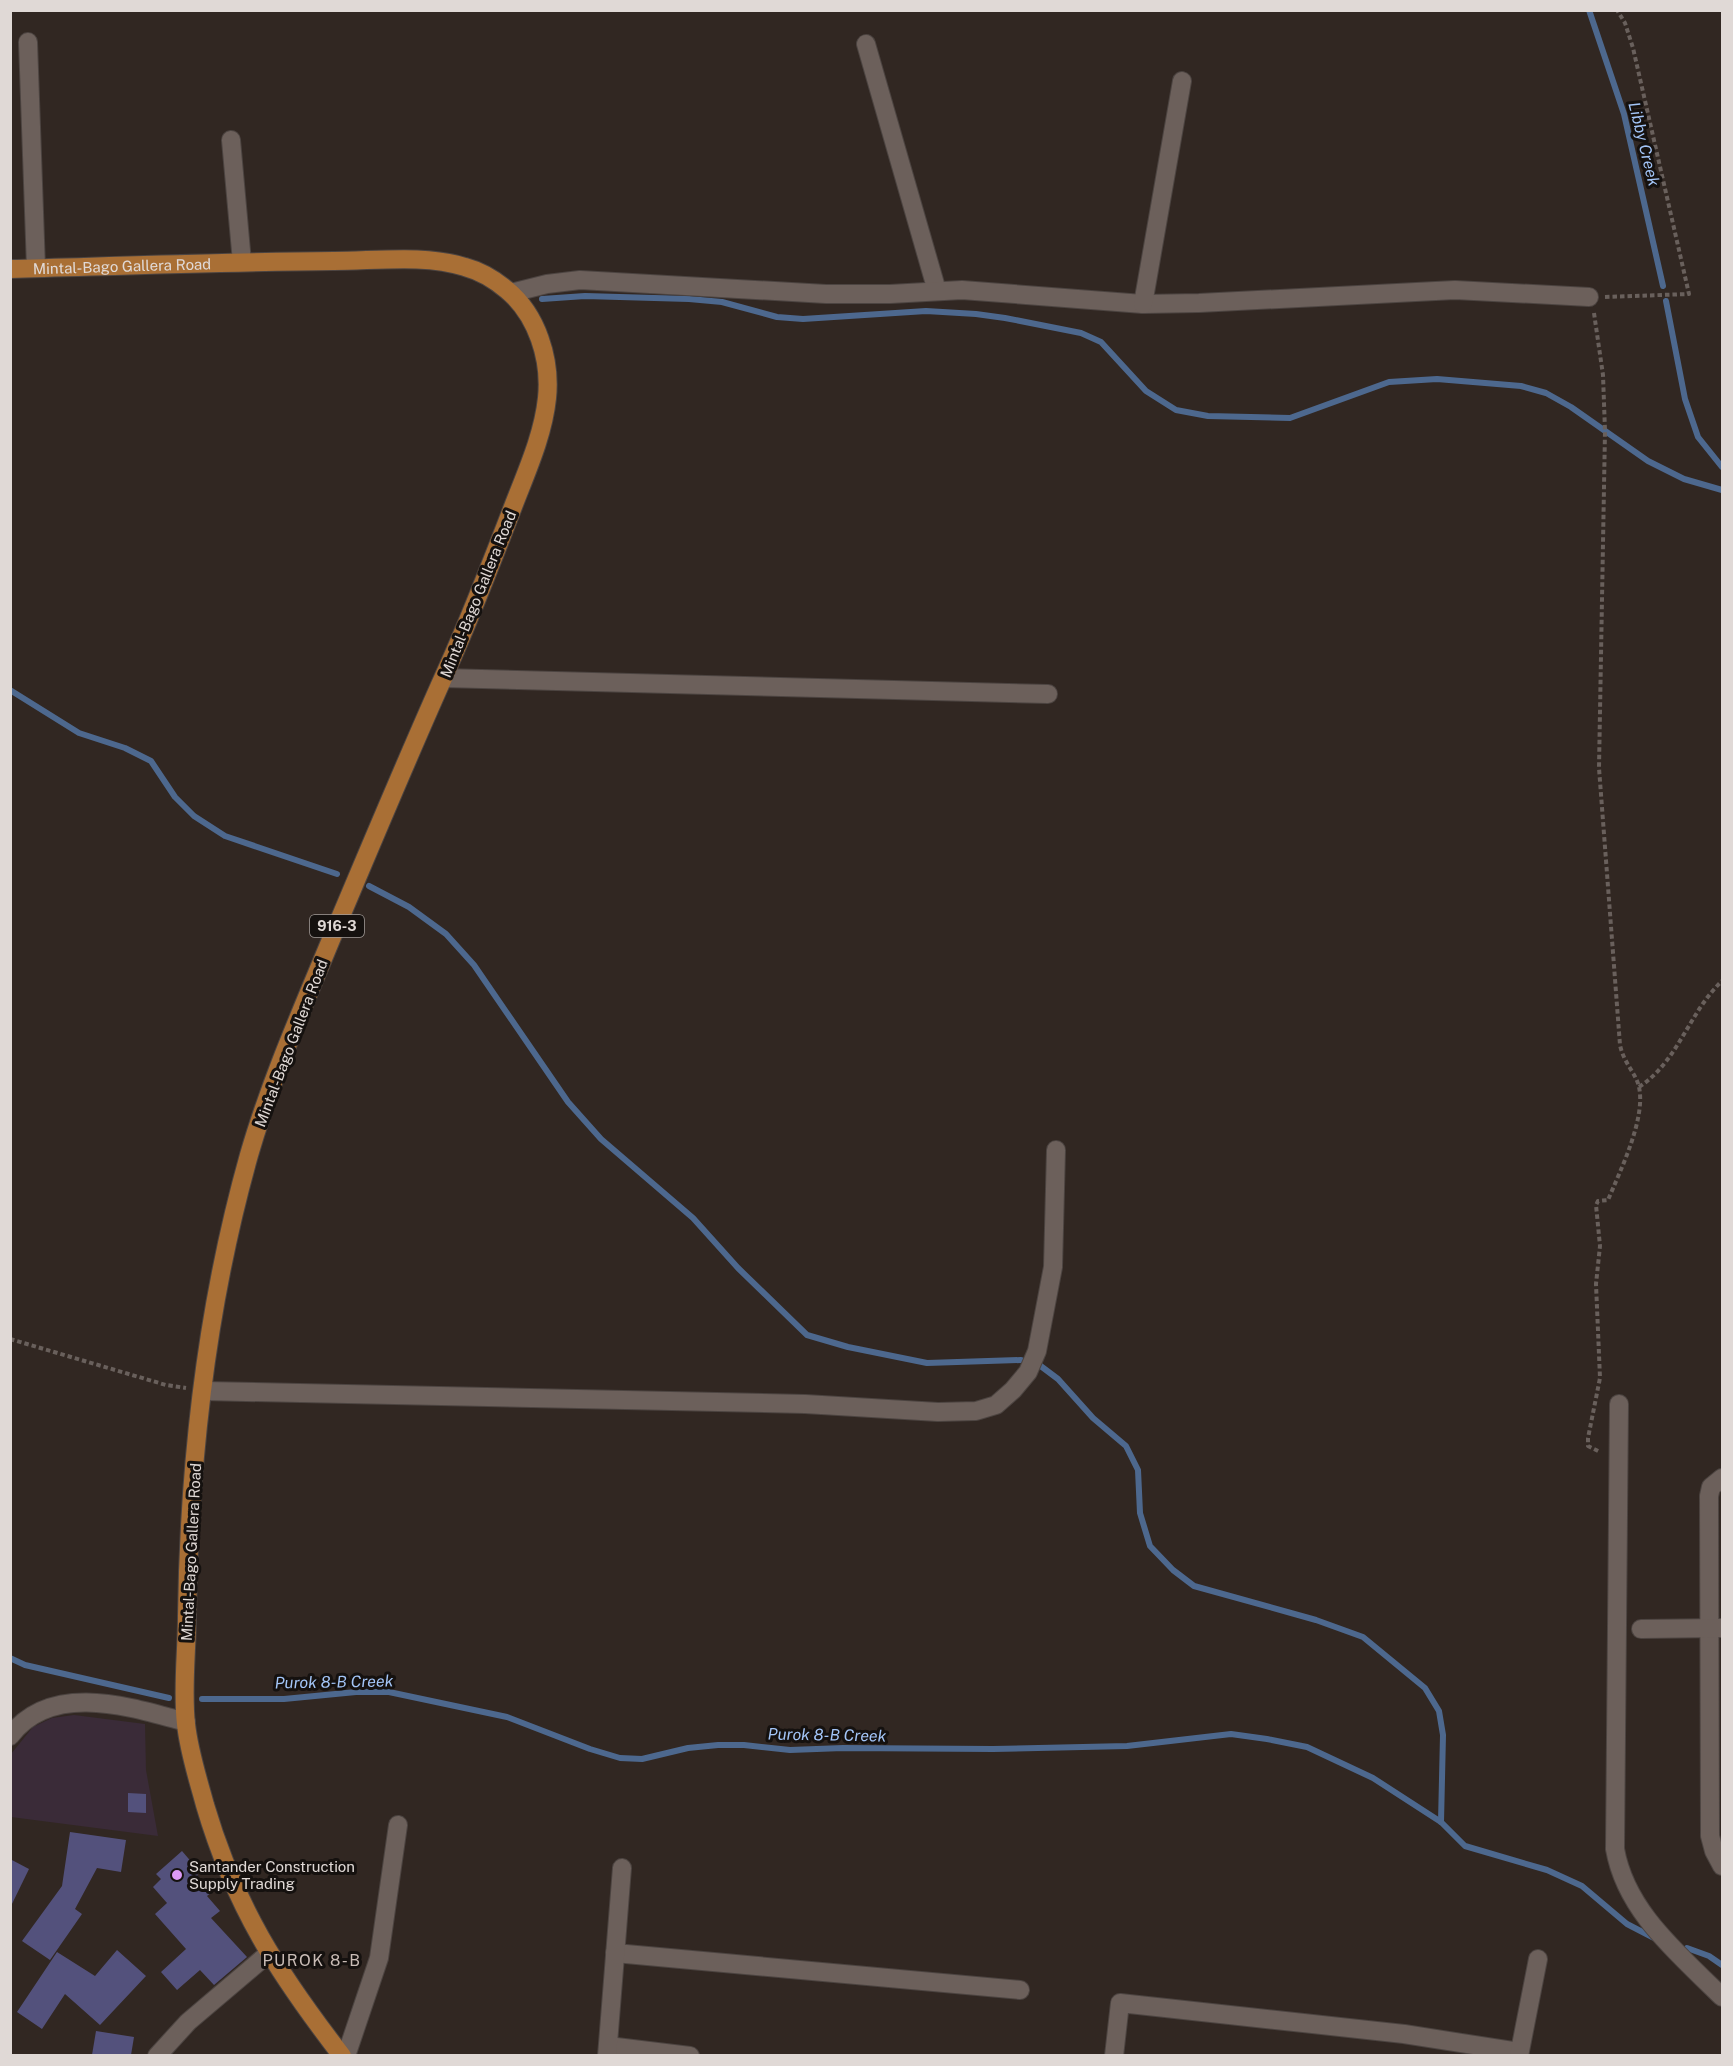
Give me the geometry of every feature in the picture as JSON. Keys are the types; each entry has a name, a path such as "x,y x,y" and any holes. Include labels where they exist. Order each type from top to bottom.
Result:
{"main road":[{"name":"Mintal-Bago Gallera Road","path":"10,269 242,262 430,261 463,266 491,278 511,293 527,312 543,351 548,376 547,400 542,423 520,489 471,617 277,1069 251,1150 227,1240 213,1317 204,1391 191,1503 186,1722 195,1771 212,1829 245,1912 268,1954 344,2055"}],"street":[{"path":"28,42 36,268"},
{"path":"866,44 937,291"},
{"path":"1143,304 1182,81"},
{"path":"231,140 242,262"},
{"path":"511,293 547,284 580,280 826,294 962,290 1143,304 1220,303 1455,290 1589,297"},
{"path":"444,678 1048,694"},
{"path":"204,1391 805,1404 938,1412 976,1411 996,1406 1028,1372 1037,1351 1053,1267 1056,1150"},
{"path":"1619,1404 1615,1849 1623,1884 1637,1904 1674,1951 1722,1997"},
{"path":"1722,1478 1711,1487 1709,1496 1717,1628 1716,1780 1710,1836 1722,1866"},
{"path":"1641,1629 1717,1628"},
{"path":"10,1736 21,1722 44,1708 72,1702 110,1704 186,1722"},
{"path":"344,2055 379,1959 398,1825"},
{"path":"622,1868 607,2051 690,2055"},
{"path":"615,1953 1020,1990"},
{"path":"157,2055 188,2022 268,1954"},
{"path":"1114,2055 1120,2003 1361,2029 1519,2054 1539,1959"}],"path":[{"path":"1617,10 1625,23 1633,48 1689,294 1589,297 1603,375 1605,431 1599,768 1620,1045 1624,1061 1639,1087 1640,1102 1635,1131 1608,1200 1599,1201 1596,1205 1600,1239 1596,1284 1600,1378 1589,1425 1588,1446 1602,1453 1619,1452"},
{"path":"1639,1087 1662,1069 1698,1010 1722,981"},
{"path":"10,1339 166,1385"}],"shaded area":[{"path":"74,1715 145,1724 146,1770 158,1836 11,1817 11,1754 33,1727 52,1718"}],"building":[{"path":"128,1793 146,1794 146,1813 128,1812"},
{"path":"70,1832 126,1840 121,1872 97,1868 75,1909 82,1914 50,1960 22,1941 62,1886"},
{"path":"182,1851 200,1872 197,1875 212,1892 207,1896 220,1911 211,1918 247,1957 214,1985 200,1970 177,1990 161,1972 186,1949 155,1914 167,1903 153,1887 161,1879 156,1874"},
{"path":"10,1859 29,1869 10,1908"},
{"path":"117,1950 146,1976 100,2025 65,1994 42,2029 17,2012 57,1952 95,1976"},
{"path":"96,2031 134,2037 131,2055 92,2055"}],"waterway":[{"name":"Libby Creek","path":"1589,10 1624,114 1663,286"},
{"path":"542,299 585,296 689,299 722,302 777,317 803,319 926,311 1005,318 1081,333 1101,342 1146,391 1176,410 1208,416 1290,418 1389,382 1437,379 1521,386 1546,393 1571,407 1648,461 1684,479 1722,490"},
{"name":"Libby Creek","path":"1666,301 1685,399 1698,437 1722,467"},
{"path":"10,690 79,733 125,748 151,761 175,797 194,816 225,836 337,874"},
{"path":"369,886 409,907 446,934 474,965 568,1102 601,1139 693,1218 738,1268 807,1335 848,1347 927,1363 1021,1360"},
{"path":"1038,1364 1058,1379 1093,1418 1126,1446 1138,1470 1140,1513 1150,1546 1173,1570 1194,1586 1316,1620 1363,1637 1425,1688 1439,1711 1443,1735 1441,1822"},
{"name":"Purok 8-B Creek","path":"10,1658 25,1665 169,1698"},
{"name":"Purok 8-B Creek","path":"202,1699 284,1699 356,1692 389,1692 507,1717 590,1749 620,1758 642,1759 688,1748 718,1745 744,1745 790,1750 993,1749 1127,1746 1231,1734 1267,1739 1307,1747 1373,1778 1441,1822 1465,1846 1547,1870 1582,1886 1627,1924 1656,1939"},
{"path":"1687,1948 1709,1956 1722,1965"}],"place":[{"name":"Santander Construction Supply Trading","path":"177,1875"}],"district":[{"name":"PUROK 8-B","path":"312,1960"}]}
